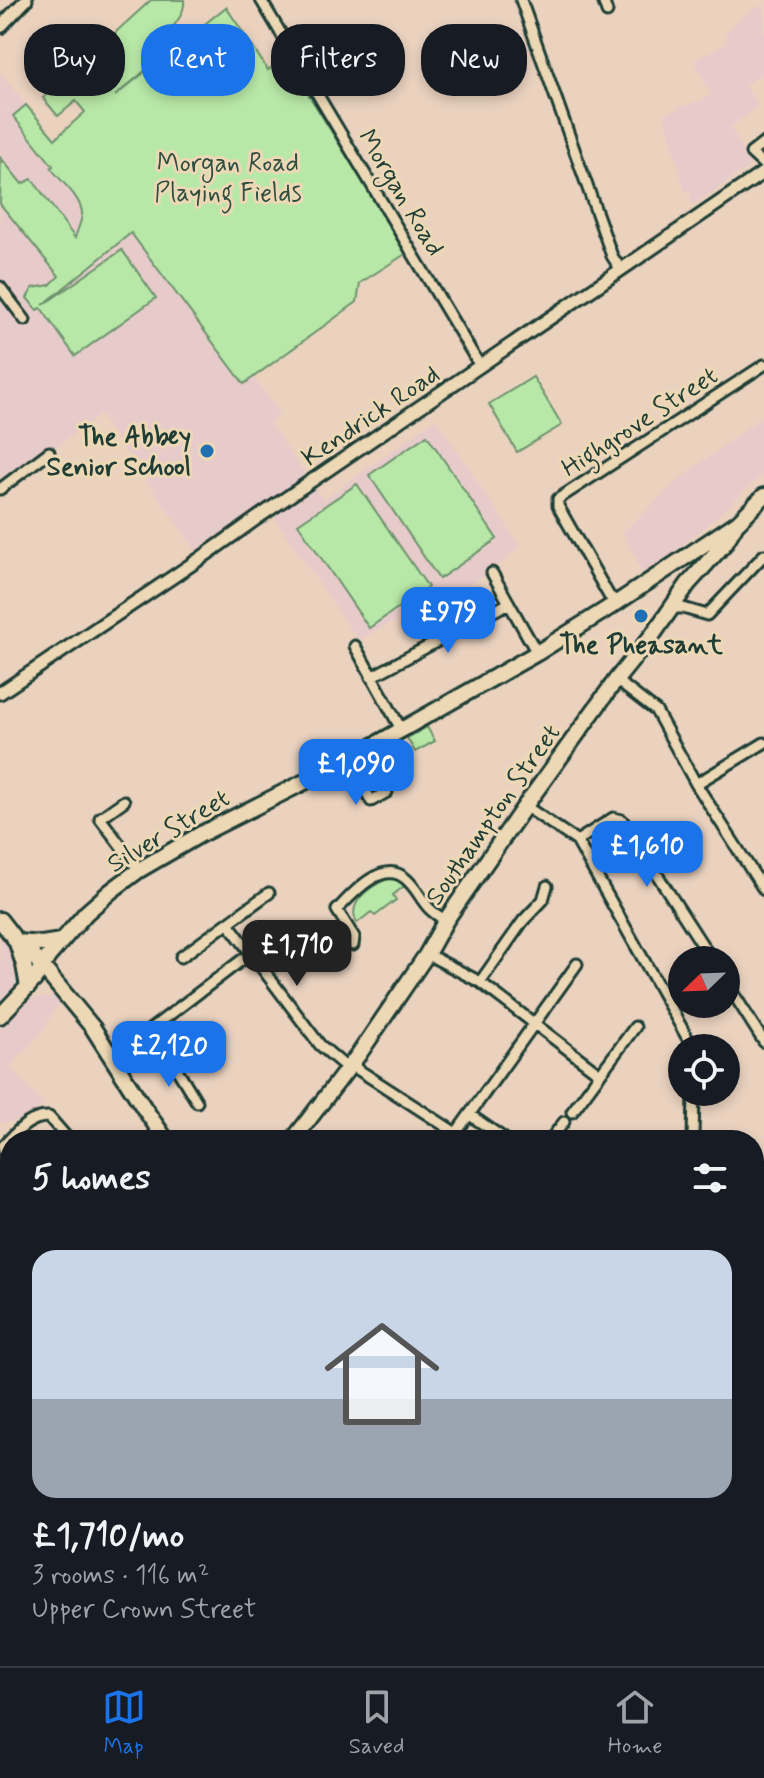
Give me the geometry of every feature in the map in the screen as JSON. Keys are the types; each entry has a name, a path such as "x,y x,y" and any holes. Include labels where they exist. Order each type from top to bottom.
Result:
{"main road":[{"path":"738,522 764,496"},
{"name":"Silver Street","path":"0,1016 28,987 61,941 86,913 139,870 201,834 350,759 537,653 738,522"},
{"name":"Southampton Street","path":"301,1130 349,1067 525,806 688,584 725,543 738,522"},
{"path":"0,920 87,1021 159,1130"},
{"path":"17,942 42,944 61,941"},
{"path":"17,942 28,987"}],"street":[{"path":"0,27 26,0"},
{"name":"Morgan Road","path":"261,0 480,366"},
{"path":"521,0 612,256 621,270"},
{"path":"603,0 607,12"},
{"path":"764,143 751,153 764,165"},
{"name":"Kendrick Road","path":"0,693 764,172"},
{"path":"0,287 25,320"},
{"name":"Highgrove Street","path":"618,602 609,596 558,506 558,499 764,365"},
{"path":"0,489 49,452"},
{"path":"671,608 707,615 764,555"},
{"path":"492,573 537,653"},
{"path":"688,584 692,611"},
{"path":"371,677 509,603"},
{"path":"355,646 401,729"},
{"path":"616,680 656,711 696,784 764,890"},
{"path":"696,784 764,743"},
{"path":"350,759 371,801 387,792"},
{"path":"124,801 100,818 139,870"},
{"path":"525,806 577,841 685,1034"},
{"path":"577,841 613,818 622,820 703,946"},
{"path":"353,945 354,937 337,910 349,896 378,875 392,872 405,877 431,913 446,920"},
{"path":"480,982 523,921 543,900 547,886"},
{"path":"181,957 269,893"},
{"path":"228,923 320,1045 444,1130"},
{"path":"116,1062 143,1044 147,1032 251,953"},
{"path":"427,954 480,982 600,1074"},
{"path":"459,1130 577,964"},
{"path":"740,1004 764,1042"},
{"path":"572,1112 635,1027"},
{"path":"143,1044 172,1061 197,1102"},
{"path":"172,1061 185,1052"},
{"path":"693,1130 694,1106"},
{"path":"470,1115 492,1130"},
{"path":"18,1130 42,1116 49,1117 60,1130"},
{"path":"558,1130 564,1122"}],"shaded area":[{"path":"764,4 764,71 745,85 758,106 731,127 751,166 693,205 689,190 685,192 664,114 711,96 694,61 727,43 726,32 747,13"},
{"name":"The Abbey Senior School","path":"0,73 131,233 243,384 253,377 280,414 269,422 323,500 436,419 520,546 487,575 358,640 269,510 201,558 100,415 0,487"},
{"path":"764,415 764,473 711,522 644,576 623,532 682,477"},
{"path":"0,936 16,955 15,981 31,999 54,996 59,1002 43,1030 10,1067 43,1105 26,1120 0,1123"}],"green space":[{"name":"Morgan Road Playing Fields","path":"151,0 184,0 175,24 141,24 141,74 125,88 125,24"},
{"name":"Morgan Road Playing Fields","path":"226,7 237,24 205,24"},
{"name":"Morgan Road Playing Fields","path":"255,50 268,70 271,68 271,96 309,96 407,253 360,283 357,302 244,384 131,233 43,305 122,250 156,298 75,356 41,308 37,310 27,298 33,288 50,285 59,276 0,204 1,158 22,184 32,179 75,238 82,215 77,200 13,116 26,105 55,139 85,112 76,101 58,116 43,98 125,96 125,88 141,75 141,96 255,96"},
{"path":"533,377 562,425 517,452 489,404"},
{"path":"427,435 497,539 439,579 369,475"},
{"path":"357,484 428,587 369,628 298,524"},
{"path":"427,727 435,741 415,752 407,738"},
{"path":"395,877 408,883 393,895 396,900 375,916 371,912 357,923 354,915 358,900 379,883"}],"place":[{"name":"The Abbey Senior School","path":"207,451"},
{"name":"The Pheasant","path":"641,616"}]}
